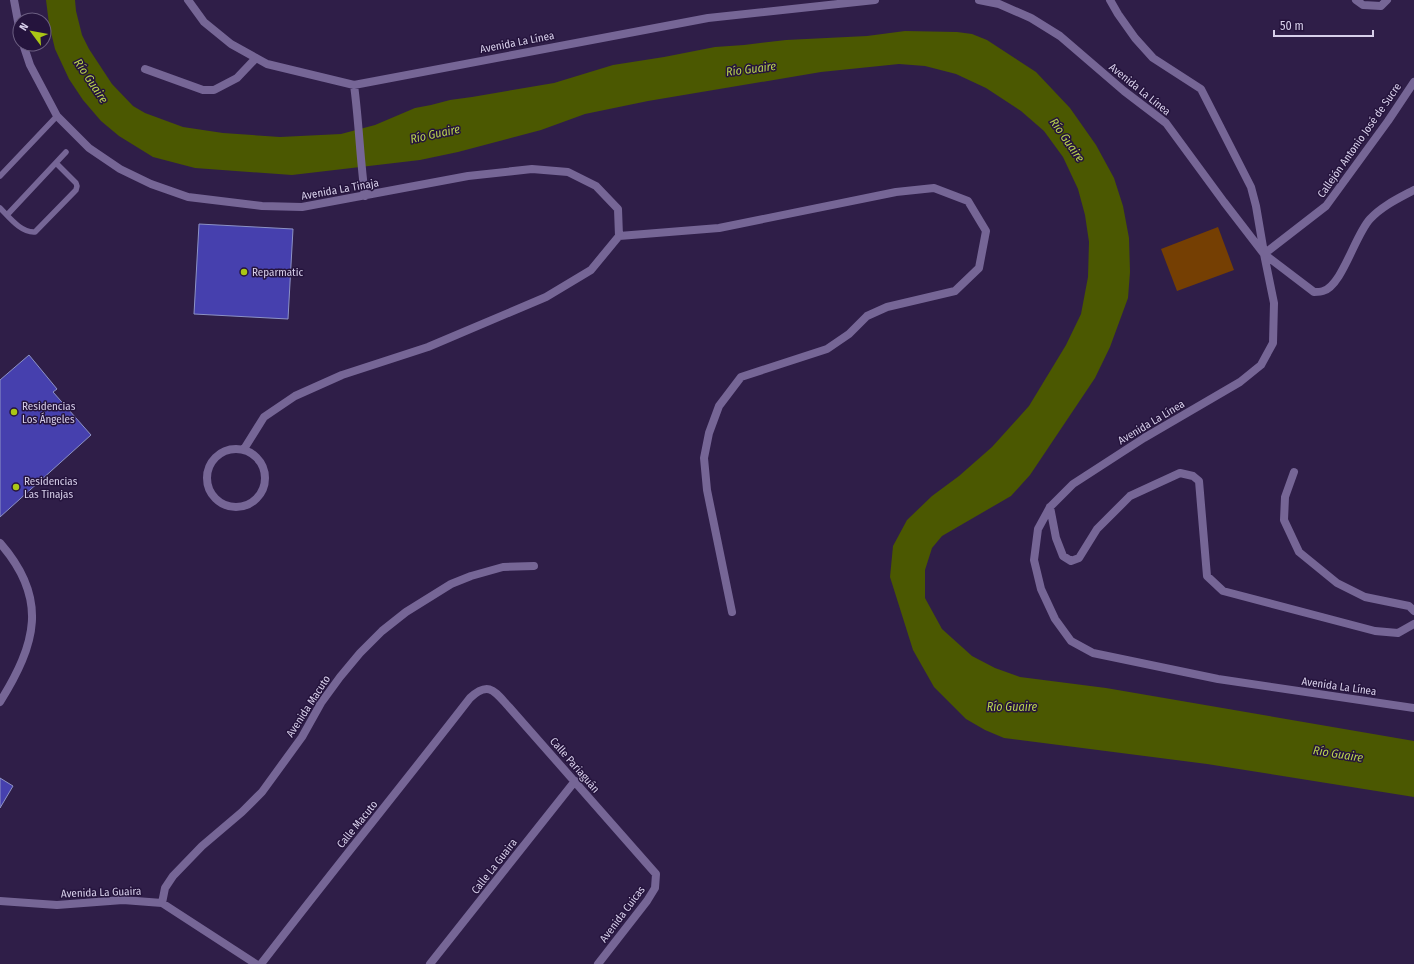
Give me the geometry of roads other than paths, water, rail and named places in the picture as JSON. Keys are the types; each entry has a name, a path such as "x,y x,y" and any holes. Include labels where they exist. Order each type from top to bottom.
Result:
{"street":[{"path":"14,0 16,12"},
{"name":"Avenida La Línea","path":"188,0 204,22 231,44 267,64 354,85 708,18 875,0"},
{"name":"Avenida La Línea","path":"979,0 999,4 1031,18 1060,36 1124,91 1166,123 1264,254 1274,303 1273,343 1261,365 1240,382 1144,438 1073,484 1050,507 1038,529 1034,560 1041,589 1054,620 1071,641 1093,654 1218,679 1414,708"},
{"path":"1110,0 1135,38 1153,58 1201,88 1251,187 1256,206 1264,254 1314,292 1324,291 1335,283 1359,235 1369,220 1387,205 1414,190"},
{"path":"1356,0 1363,5 1381,6 1387,0"},
{"name":"Avenida La Tinaja","path":"26,52 30,65 57,116 89,148 120,169 151,184 188,196 262,206 302,207 468,176 532,169 568,172 596,186 618,209 619,236"},
{"path":"145,69 203,90 214,90 237,78 256,58"},
{"name":"Callejón Antonio José de Sucre","path":"1264,254 1326,206 1388,121 1414,82"},
{"path":"354,85 365,196"},
{"path":"244,449 264,417 295,396 342,375 428,347 546,297 591,270 619,236 719,228 896,192 934,188 968,201 986,231 979,268 955,291 887,307 867,316 849,334 827,349 741,377 719,406 709,433 704,458 707,490 732,612"},
{"path":"244,449 259,459 266,476 261,494 246,506 228,508 213,498 206,480 211,462 225,451 244,449"},
{"path":"1294,472 1285,497 1284,520 1299,552 1336,583 1365,597 1408,606 1414,611"},
{"path":"1050,507 1056,538 1063,556 1071,561 1079,558 1097,529 1130,496 1180,473 1193,476 1200,481 1207,576 1222,591 1375,631 1398,633 1414,624"},
{"path":"0,543 17,564 29,590 33,621 29,642 22,662 0,702"},
{"name":"Avenida Macuto","path":"162,903 165,888 173,876 202,846 242,812 262,792 302,737 321,704 340,677 360,653 382,631 406,612 451,584 471,576 503,567 534,566"},
{"name":"Calle Pariaguán","path":"470,698 478,691 487,688 494,692 575,781 656,874"},
{"name":"Calle Macuto","path":"261,964 331,872 399,790 470,698"},
{"name":"Calle La Guaira","path":"430,964 575,781"},
{"name":"Avenida Cuicas","path":"598,964 648,901 655,888 656,874"},
{"name":"Avenida La Guaira","path":"0,901 57,905 123,900 162,903 256,964"}],"lane":[{"path":"0,176 57,116"},
{"path":"7,215 66,152"},
{"path":"0,208 24,230 35,232 76,190 76,183 56,164"}],"water":[{"name":"Río Guaire","path":"46,0 75,0 82,35 89,49 112,84 133,106 145,113 183,127 223,133 280,137 341,134 375,125 415,108 450,100 554,83 613,65 715,47 786,40 867,36 905,31 957,32 972,34 987,40 1036,72 1070,108 1096,145 1114,178 1123,206 1129,238 1130,272 1128,298 1110,347 1095,378 1030,475 1011,496 942,536 932,548 925,570 925,598 942,629 972,656 995,668 1020,677 1106,688 1414,741 1414,797 1207,764 1004,738 985,730 966,719 934,687 913,650 890,577 893,546 907,520 932,496 959,476 992,447 1029,406 1066,345 1081,314 1088,277 1089,242 1085,215 1078,189 1063,157 1044,131 1021,111 986,88 956,74 925,66 899,64 821,72 648,101 585,114 541,130 458,152 420,160 292,175 195,168 153,157 119,136 101,121 83,100 69,79 55,49 52,36 52,12 48,12"}],"place":[{"name":"Reparmatic","path":"244,272"},
{"name":"Residencias Los Ángeles","path":"14,412"},
{"name":"Residencias Las Tinajas","path":"16,487"}]}
